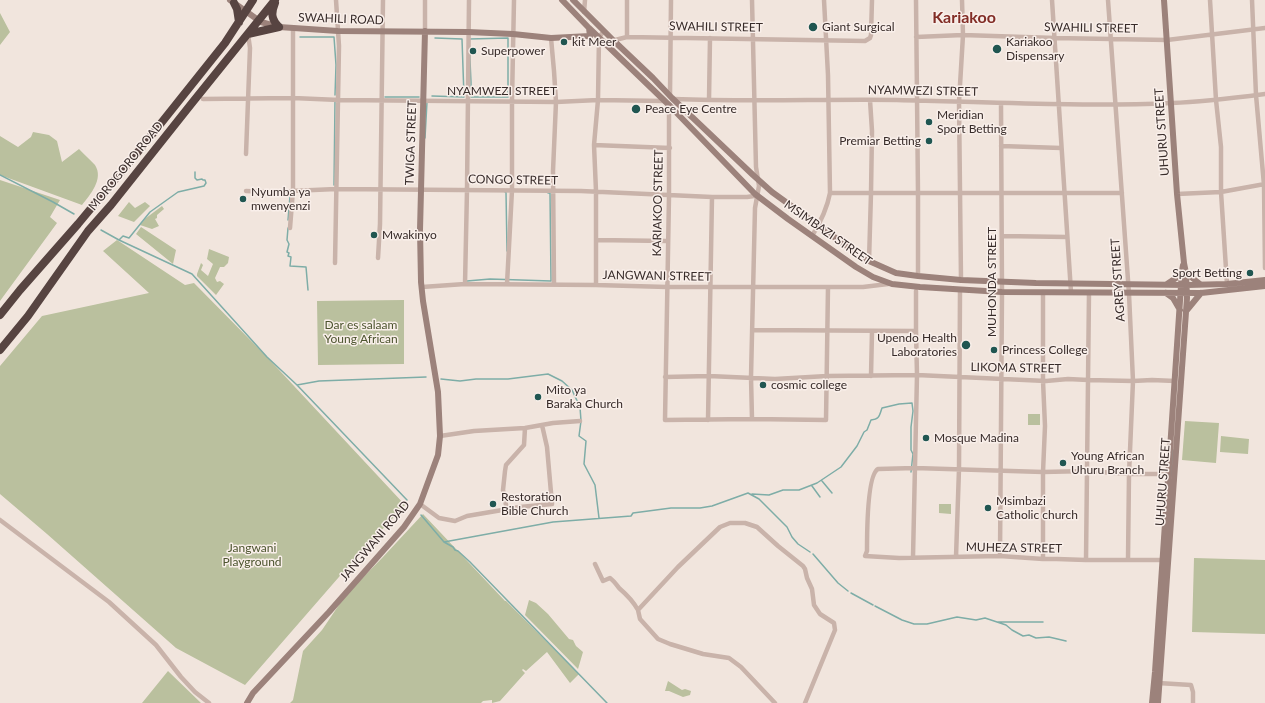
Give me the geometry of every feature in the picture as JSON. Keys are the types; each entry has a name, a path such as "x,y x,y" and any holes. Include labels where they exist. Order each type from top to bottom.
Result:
{"highway":[{"path":"232,2 242,3 252,0"},
{"name":"MOROGORO ROAD","path":"0,315 91,209 225,42 252,0"},
{"path":"276,0 273,10 273,19 274,23 279,27"},
{"name":"MOROGORO ROAD","path":"0,350 28,316 88,231 102,216 187,108 276,0"},
{"path":"232,2 237,9 239,22"},
{"path":"248,34 279,27"}],"street":[{"path":"335,263 339,100 339,46 336,0"},
{"path":"378,258 380,224 383,0"},
{"name":"TWIGA STREET","path":"422,287 420,230 425,0"},
{"path":"465,284 469,0"},
{"path":"507,284 512,190 514,0"},
{"name":"MSIMBAZI STREET","path":"562,0 670,106 756,194 788,219 856,267 873,277 892,284 1002,292 1201,293 1265,286"},
{"name":"MSIMBAZI STREET","path":"573,0 772,192 855,252 869,261 896,273 1002,283 1184,285 1226,284 1265,280"},
{"path":"584,12 585,0"},
{"path":"627,0 627,37"},
{"path":"671,0 670,38 672,97"},
{"path":"752,0 756,167 759,186 756,194 755,208 751,377 752,419"},
{"path":"812,236 818,226 830,193 829,99 824,0"},
{"name":"SWAHILI STREET","path":"609,46 614,41 627,37 865,41 871,34 872,0"},
{"path":"916,0 918,276"},
{"path":"961,280 959,102 963,35 962,0"},
{"path":"1052,0 1071,292"},
{"name":"AGREY STREET","path":"1108,0 1129,292 1133,381 1128,560"},
{"name":"UHURU STREET","path":"1152,703 1157,683 1187,310 1184,293 1184,263 1164,0"},
{"path":"1210,0 1216,100 1221,147 1221,192 1226,284"},
{"path":"1252,0 1256,95 1264,184 1265,268"},
{"path":"232,2 258,21"},
{"name":"SWAHILI ROAD","path":"258,21 279,27 338,31 424,31"},
{"path":"290,228 294,190 293,28"},
{"path":"424,31 513,34 551,38 590,36 589,28"},
{"name":"SWAHILI STREET","path":"916,37 963,35 1167,40 1265,28"},
{"path":"596,284 596,191 594,145 598,100 599,37 604,31"},
{"path":"246,154 250,48 248,34"},
{"path":"551,38 556,102 554,284"},
{"path":"709,100 710,38"},
{"name":"NYAMWEZI STREET","path":"672,97 709,100 829,99 1116,104 1216,100 1265,94"},
{"name":"NYAMWEZI STREET","path":"203,99 293,98 339,100 556,102 598,100 664,101"},
{"path":"869,261 872,193 872,131 870,100"},
{"name":"MUHONDA STREET","path":"1000,556 1002,292 1001,103"},
{"name":"KARIAKOO STREET","path":"670,106 665,420 708,420"},
{"path":"594,145 670,148"},
{"path":"1001,146 1061,148"},
{"path":"1178,194 1221,192 1264,184"},
{"name":"CONGO STREET","path":"246,191 269,192 336,189 554,190 712,197 747,197 754,196 756,194"},
{"path":"830,193 1122,193"},
{"path":"712,197 708,420 826,420 828,287"},
{"path":"1002,236 1067,237"},
{"path":"596,240 667,241"},
{"path":"1167,284 1184,273 1200,284"},
{"name":"JANGWANI STREET","path":"422,287 465,284 596,284 667,287 863,287 892,284"},
{"name":"JANGWANI ROAD","path":"247,703 253,693 329,612 392,541 420,504 438,455 440,436 438,392 422,287"},
{"path":"913,557 917,375 916,291"},
{"path":"956,557 959,469 960,291"},
{"path":"1043,560 1043,472 1045,426 1043,380 1044,292"},
{"path":"1086,560 1089,292"},
{"path":"1166,293 1173,298 1180,310"},
{"name":"UHURU STREET","path":"1158,703 1157,683 1163,560 1180,310 1184,293"},
{"path":"1187,310 1201,293"},
{"path":"752,330 916,331"},
{"path":"871,376 872,331"},
{"name":"LIKOMA STREET","path":"665,377 709,376 774,379 827,376 917,375 1043,380 1175,381"},
{"path":"440,436 474,431 525,428 580,421"},
{"path":"420,504 439,518 455,521 467,516 520,507 552,504 548,453 542,425"},
{"path":"507,510 503,490 504,471 506,465 524,445 525,428"},
{"path":"914,468 1169,474"},
{"name":"MUHEZA STREET","path":"914,468 876,470 874,474 868,512 867,551 865,556 1000,556 1043,560 1057,558 1086,560 1163,560"},
{"path":"0,520 109,602 156,645 181,677 195,692 209,703"},
{"path":"638,610 678,567 720,527 730,523 745,523 757,527 805,569 812,589 814,605 820,614 834,623 835,626 835,630 828,648 805,703"},
{"path":"595,564 603,581 610,578 612,579 627,595 638,610 640,619 658,639 703,654 729,658 741,667 775,703"},
{"path":"1157,683 1191,685 1193,692 1193,703"}],"green space":[{"path":"0,13 10,32 0,45"},
{"path":"33,132 49,135 57,141 62,162 79,149 95,165 98,176 97,181 92,192 82,205 0,175 0,136 18,147 31,137"},
{"path":"0,180 60,200 50,217 57,223 0,301"},
{"path":"129,202 135,208 145,202 150,206 134,222 118,216"},
{"path":"162,206 164,209 155,219 159,226 152,229 140,225 146,218"},
{"path":"141,227 176,250 173,264 136,234"},
{"name":"Jangwani Playground","path":"117,240 185,285 194,283 267,357 405,505 352,562 245,685 176,648 0,494 0,366 42,316 149,293 103,251"},
{"path":"209,249 229,257 228,263 224,267 220,267 215,278 217,282 220,281 224,284 216,295 197,276 201,263 203,265 201,270 208,276 213,264 207,259"},
{"name":"Dar es salaam Young African","path":"404,300 404,364 318,365 317,301"},
{"path":"1028,414 1040,414 1040,425 1028,425"},
{"path":"1185,421 1219,423 1216,463 1182,460"},
{"path":"1221,436 1249,439 1248,454 1220,452"},
{"path":"939,504 951,504 951,514 939,513"},
{"path":"423,514 505,601 579,674 570,683 547,652 526,671 523,669 522,670 525,673 500,701 492,703 492,700 483,701 481,703 290,703 293,700 303,651 322,630 345,596"},
{"path":"1194,558 1265,560 1265,634 1192,632"},
{"path":"529,600 536,603 548,614 569,639 573,640 576,646 583,652 578,669 525,615"},
{"path":"168,671 201,703 142,703"},
{"path":"668,681 682,690 685,689 691,691 690,695 683,697 669,691 665,691"}],"waterway":[{"path":"300,37 334,37 336,65 335,95"},
{"path":"432,96 464,97 462,39 435,38"},
{"path":"508,38 508,97 471,97 469,39 508,38"},
{"path":"385,97 419,97"},
{"path":"334,185 335,101"},
{"path":"425,138 427,102"},
{"path":"119,240 123,236 129,238 150,212 178,192 204,186 206,183 205,180 197,180 195,178 195,172"},
{"path":"0,175 74,214"},
{"path":"505,192 507,251"},
{"path":"467,281 490,279 551,281 550,193 548,193"},
{"path":"288,220 290,196"},
{"path":"288,228 287,240 289,244 287,252 289,253 288,256 291,257 290,266 306,267 308,290"},
{"path":"101,230 192,274 267,357 297,385 407,500"},
{"path":"441,379 460,381 476,379 508,379 548,374 562,381 572,390 580,407 581,421 579,436 586,441 584,464 595,485 599,518"},
{"path":"297,385 319,381 426,377"},
{"path":"752,494 769,495 783,490 799,490 817,483 841,467 857,446 864,432 867,430 871,420 879,417 882,408 912,403 911,450 913,454 911,472"},
{"path":"1171,476 1173,450"},
{"path":"822,481 832,493"},
{"path":"812,486 820,497"},
{"path":"444,542 553,522 631,516 633,513 671,508 700,508 712,506 748,493 759,499 787,527 792,537 798,544 810,552"},
{"path":"421,515 444,542 453,547 470,562 607,703"},
{"path":"813,554 838,583 848,591"},
{"path":"851,593 873,605"},
{"path":"875,606 902,620 914,624 927,624 957,617 976,620 985,618 1006,625 1023,636 1029,635 1036,638 1049,637 1066,641"},
{"path":"997,622 1043,622"}],"place":[{"name":"Giant Surgical","path":"813,27"},
{"name":"kit Meer","path":"564,42"},
{"name":"Kariakoo Dispensary","path":"997,49"},
{"name":"Superpower","path":"473,51"},
{"name":"Peace Eye Centre","path":"636,109"},
{"name":"Meridian Sport Betting","path":"929,122"},
{"name":"Premiar Betting","path":"929,141"},
{"name":"Nyumba ya mwenyenzi","path":"243,199"},
{"name":"Mwakinyo","path":"374,235"},
{"name":"Sport Betting","path":"1250,273"},
{"name":"Upendo Health Laboratories","path":"966,345"},
{"name":"Princess College","path":"994,350"},
{"name":"cosmic college","path":"763,385"},
{"name":"Mito ya Baraka Church","path":"538,397"},
{"name":"Mosque Madina","path":"926,438"},
{"name":"Young African Uhuru Branch","path":"1063,463"},
{"name":"Restoration Bible Church","path":"493,504"},
{"name":"Msimbazi Catholic church","path":"988,508"}],"district":[{"name":"Kariakoo","path":"964,18"}]}
